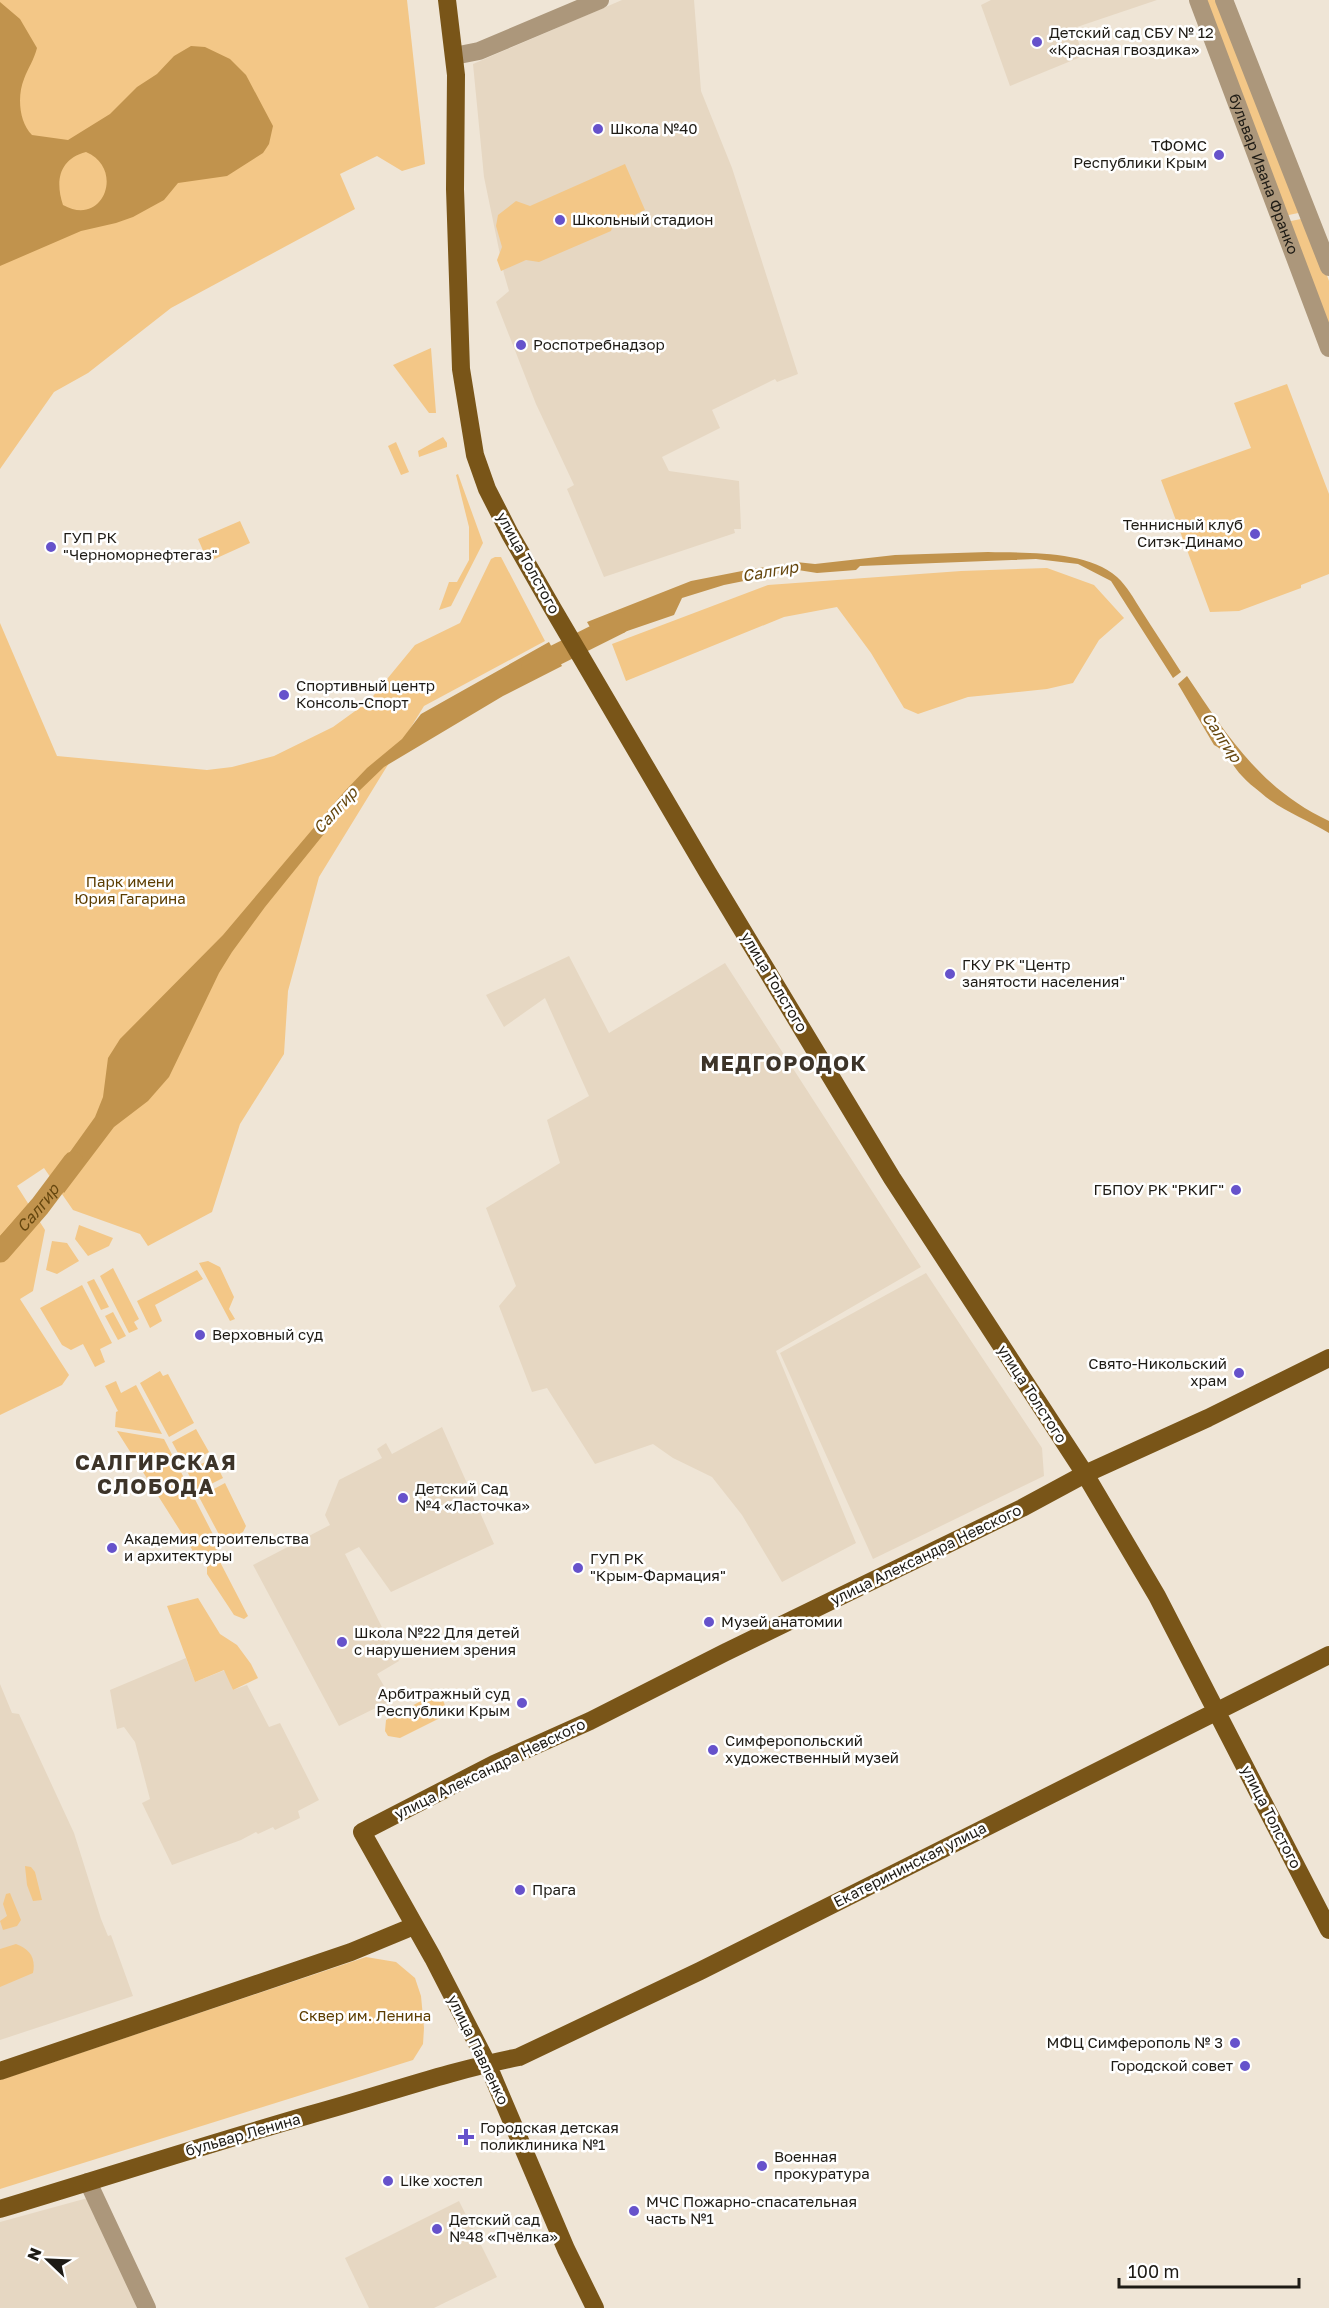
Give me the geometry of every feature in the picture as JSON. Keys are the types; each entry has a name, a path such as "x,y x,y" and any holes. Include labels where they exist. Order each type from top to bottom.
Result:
{"main road":[{"name":"улица Толстого","path":"447,0 456,75 455,189 461,369 475,455 487,489 553,609 708,873 892,1178 1085,1474 1157,1596 1329,1930"},
{"name":"улица Александра Невского","path":"362,1832 494,1764 590,1720 1022,1508 1085,1474 1208,1418 1329,1358"},
{"name":"Екатерининская улица","path":"487,2064 519,2057 700,1971 1329,1655"},
{"name":"улица Павленко","path":"362,1832 433,1958 487,2064 566,2249 595,2308"},
{"path":"0,2071 325,1961 414,1926"},
{"name":"бульвар Ленина","path":"0,2209 261,2128 487,2064"}],"street":[{"path":"454,56 479,51 600,0"},
{"name":"бульвар Ивана Франко","path":"1198,0 1329,348"},
{"name":"бульвар Ивана Франко","path":"1224,0 1329,267"},
{"path":"88,2182 147,2308"}],"shaded area":[{"path":"622,0 694,0 701,91 732,168 798,374 777,382 775,379 712,410 720,428 662,457 669,471 739,481 741,529 734,529 735,533 604,577 567,489 574,485 536,404 496,302 509,291 484,177 473,64"},
{"name":"Детский сад СБУ № 12 «Красная гвоздика»","path":"991,0 1157,0 1074,28 1083,56 1010,86 981,5"},
{"path":"569,956 609,1033 725,963 921,1267 776,1351 856,1543 782,1582 742,1515 712,1477 673,1458 653,1444 595,1464 547,1388 532,1392 499,1306 516,1286 486,1208 560,1163 547,1120 589,1096 545,998 504,1027 486,995"},
{"path":"926,1273 1042,1448 1044,1476 873,1559 780,1353"},
{"path":"442,1427 494,1544 391,1592 359,1547 345,1554 399,1661 377,1674 392,1700 339,1726 253,1565 330,1525 325,1515 339,1480 382,1458 377,1449 386,1443 392,1454"},
{"path":"186,1658 195,1682 225,1670 233,1690 247,1685 269,1727 280,1723 319,1800 298,1811 300,1818 275,1830 273,1827 258,1834 256,1832 241,1840 172,1865 142,1803 150,1799 135,1742 124,1727 117,1729 110,1690"},
{"path":"0,1684 12,1713 19,1714 74,1833 101,1919 108,1936 111,1935 133,1996 0,2040"},
{"path":"95,2196 152,2308 0,2308 0,2222"},
{"name":"Детский сад №48 «Пчёлка»","path":"459,2201 497,2277 434,2308 369,2308 345,2258"}],"green space":[{"path":"0,0 407,0 425,164 402,171 377,156 340,174 355,209 171,308 88,373 54,392 0,469"},
{"path":"1203,0 1219,0 1303,212 1284,216"},
{"name":"Школьный стадион","path":"625,164 645,210 613,225 611,231 539,262 526,260 501,271 497,260 502,247 496,226 498,215 516,201 530,206"},
{"path":"1306,218 1329,281 1329,335 1286,222"},
{"path":"431,348 436,413 429,413 393,365"},
{"name":"Теннисный клуб Ситэк-Динамо","path":"1287,384 1329,494 1329,574 1301,585 1301,588 1239,611 1210,612 1161,480 1251,448 1234,403"},
{"path":"443,437 447,447 419,457 418,451"},
{"path":"396,442 409,472 401,475 388,446"},
{"path":"458,474 483,543 451,606 439,610 449,582 457,582 469,560 469,527 456,475"},
{"path":"240,521 250,543 208,562 198,539"},
{"name":"Парк имени Юрия Гагарина","path":"501,557 545,641 424,706 319,877 288,991 284,1054 240,1124 212,1212 148,1246 140,1234 73,1210 44,1168 17,1186 45,1230 33,1291 20,1299 69,1375 62,1385 0,1415 0,623 57,756 207,770 232,767 274,756 333,727 369,701 415,645 460,623 491,559"},
{"path":"1047,568 1094,585 1124,618 1099,640 1073,683 1047,689 968,697 918,714 904,708 871,653 837,607 784,617 626,681 612,644 768,585 961,571"},
{"path":"79,1225 113,1238 109,1246 88,1256 75,1239"},
{"path":"52,1241 67,1243 79,1261 57,1274 46,1270"},
{"path":"208,1261 220,1267 234,1297 229,1309 235,1319 230,1321 199,1263"},
{"path":"113,1268 139,1319 134,1322 138,1329 129,1333 100,1276"},
{"path":"197,1270 203,1279 155,1305 162,1321 150,1328 137,1301"},
{"path":"94,1279 109,1307 101,1310 87,1282"},
{"path":"82,1285 112,1343 100,1349 105,1362 95,1367 83,1344 71,1350 62,1345 40,1308"},
{"path":"113,1312 126,1336 118,1340 105,1316"},
{"path":"160,1371 163,1376 168,1374 194,1423 169,1437 140,1383"},
{"path":"116,1381 121,1393 136,1385 162,1434 115,1427 118,1411 105,1386"},
{"path":"196,1429 209,1452 185,1466 172,1442"},
{"path":"117,1431 164,1439 220,1548 202,1556 193,1551"},
{"path":"213,1458 223,1478 197,1491 187,1471"},
{"path":"225,1483 246,1526 243,1532 223,1542 199,1497"},
{"path":"219,1560 248,1616 244,1619 234,1615 207,1574 207,1567"},
{"path":"198,1598 220,1634 237,1645 258,1678 233,1690 224,1670 195,1682 167,1606"},
{"path":"430,1696 437,1696 444,1702 445,1711 442,1717 400,1738 388,1736 385,1731 386,1720"},
{"path":"25,1866 31,1867 35,1872 42,1900 33,1901 27,1885"},
{"path":"10,1893 21,1920 17,1926 3,1930 0,1921 7,1916 3,1904 6,1894"},
{"path":"16,1944 31,1955 34,1963 33,1973 0,1987 0,1949"},
{"name":"Сквер им. Ленина","path":"366,1957 396,1962 415,1978 421,1996 424,2028 423,2044 413,2060 0,2189 0,2080"}],"water":[{"path":"0,2 20,19 37,48 20,93 20,108 24,123 32,135 68,140 110,114 137,87 157,74 174,56 191,46 205,47 230,59 246,75 273,126 269,144 263,153 227,176 178,183 164,200 133,217 81,231 0,266","holes":["86,152 98,160 105,170 107,182 99,203 89,209 77,210 63,205 59,188 61,172 65,166 77,155"]},
{"path":"1038,553 1073,557 1104,568 1127,588 1181,672 1173,678 1111,581 1078,564 1036,559 860,566 856,570 817,573 798,570 724,585 682,598 674,615 598,641 587,622 691,581 742,571 796,562 815,564 895,555"},
{"path":"549,642 562,666 503,696 384,767 357,793 265,907 232,952 219,973 169,1077 148,1101 114,1127 64,1193 52,1177 95,1117 103,1097 108,1058 120,1039 223,935 344,792 367,768 402,739 421,714"},
{"path":"1187,676 1217,720 1248,759 1284,794 1329,821 1329,833 1276,804 1238,772 1226,755 1214,745 1178,684"},
{"path":"29,1204 37,1218 0,1262 0,1236"}],"waterway":[{"name":"Салгир","path":"532,667 620,623"},
{"name":"Салгир","path":"0,1252 40,1206 73,1162"}],"place":[{"name":"Детский сад СБУ № 12 «Красная гвоздика»","path":"1037,42"},
{"name":"Школа №40","path":"598,129"},
{"name":"ТФОМС Республики Крым","path":"1219,155"},
{"name":"Школьный стадион","path":"560,220"},
{"name":"Роспотребнадзор","path":"521,345"},
{"name":"Теннисный клуб Ситэк-Динамо","path":"1255,534"},
{"name":"ГУП РК \"Черноморнефтегаз\"","path":"51,547"},
{"name":"Спортивный центр Консоль-Спорт","path":"284,695"},
{"name":"ГКУ РК \"Центр занятости населения\"","path":"950,974"},
{"name":"ГБПОУ РК \"РКИГ\"","path":"1236,1190"},
{"name":"Верховный суд","path":"200,1335"},
{"name":"Свято-Никольский храм","path":"1239,1373"},
{"name":"Детский Сад №4 «Ласточка»","path":"403,1498"},
{"name":"Академия строительства и архитектуры","path":"112,1548"},
{"name":"ГУП РК \"Крым-Фармация\"","path":"578,1568"},
{"name":"Музей анатомии","path":"709,1622"},
{"name":"Школа №22 Для детей с нарушением зрения","path":"342,1642"},
{"name":"Арбитражный суд Республики Крым","path":"522,1703"},
{"name":"Симферопольский художественный музей","path":"713,1750"},
{"name":"Прага","path":"520,1890"},
{"name":"МФЦ Симферополь № 3","path":"1235,2043"},
{"name":"Городской совет","path":"1245,2066"},
{"name":"Городская детская поликлиника №1","path":"466,2137"},
{"name":"Военная прокуратура","path":"762,2166"},
{"name":"Like хостел","path":"388,2181"},
{"name":"МЧС Пожарно-спасательная часть №1","path":"634,2211"},
{"name":"Детский сад №48 «Пчёлка»","path":"437,2229"}],"district":[{"name":"МЕДГОРОДОК","path":"784,1064"},
{"name":"САЛГИРСКАЯ СЛОБОДА","path":"156,1475"}]}
